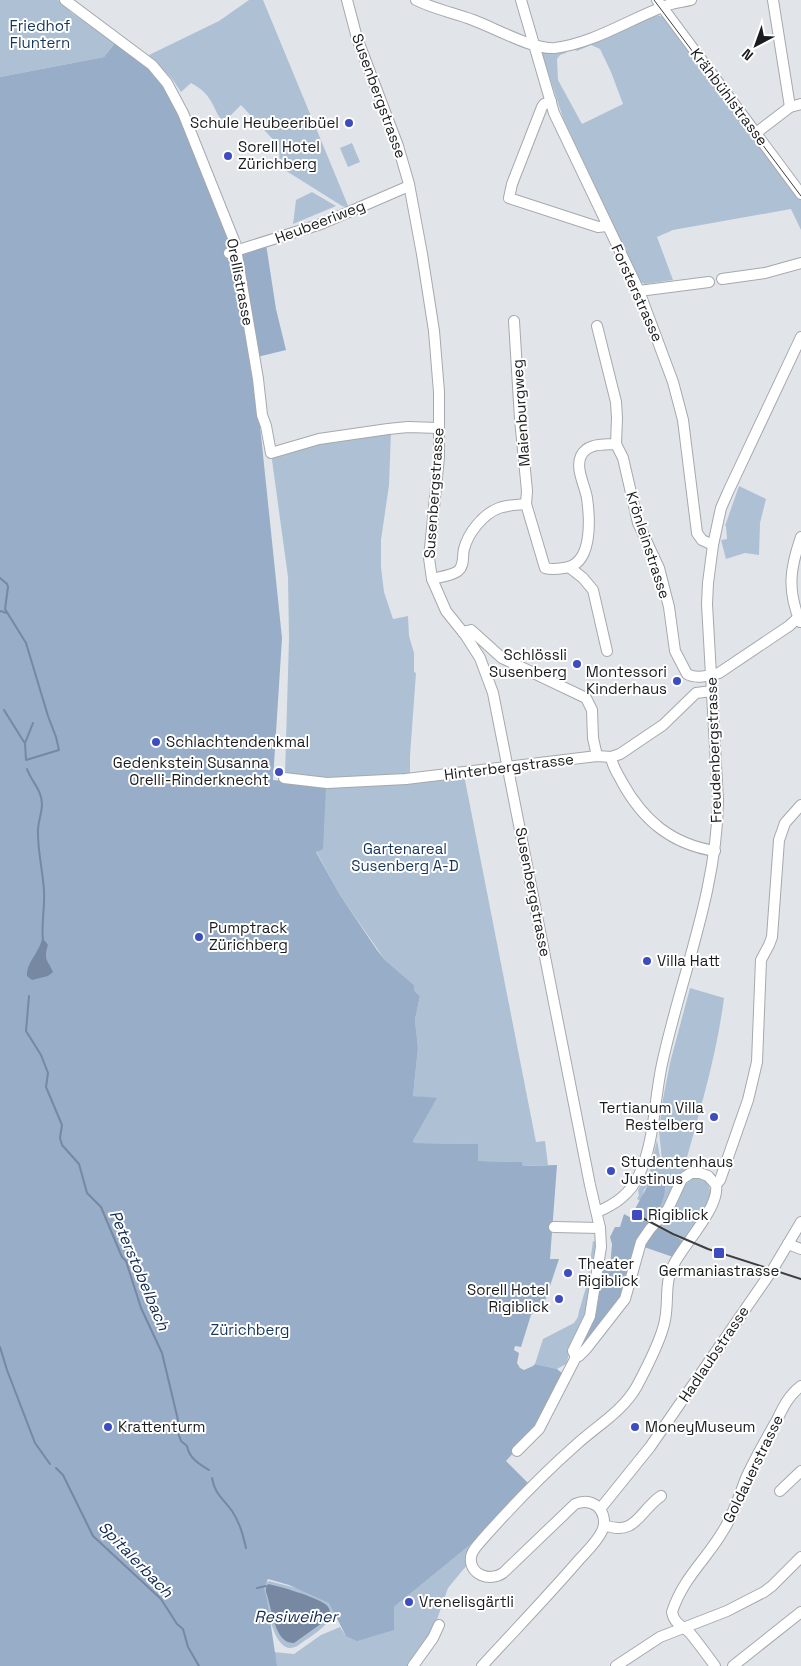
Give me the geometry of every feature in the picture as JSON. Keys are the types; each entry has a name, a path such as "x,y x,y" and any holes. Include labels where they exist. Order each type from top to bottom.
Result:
{"street":[{"name":"Orellistrasse","path":"65,0 144,58 167,83 183,113 233,252 258,379 262,415 271,453 319,439 408,427 439,428"},
{"name":"Susenbergstrasse","path":"347,0 357,38 398,146 410,186 434,331 439,392 439,457 429,558 432,579 438,598 480,658 490,684 597,1212"},
{"path":"416,0 545,48 555,48 583,41 660,4 669,5 691,0"},
{"name":"Forsterstrasse","path":"521,0 554,113 606,226 639,291 679,401 688,453 697,533 702,540 713,545"},
{"path":"773,0 790,106"},
{"name":"Krähbühlstrasse","path":"660,4 801,194"},
{"path":"551,101 542,107 512,184 509,198 598,227 606,226"},
{"path":"756,133 790,106 801,104"},
{"name":"Heubeeriweg","path":"233,252 321,224 410,186"},
{"path":"722,279 765,274 801,263"},
{"path":"639,291 710,282"},
{"name":"Maienburgweg","path":"514,322 527,491 526,504"},
{"path":"432,579 459,570 468,538 474,529 500,507 526,504 544,567 548,569 569,567 580,561 584,555 587,545 587,499 580,471 580,459 584,451 592,446 616,444 616,402 604,339 597,326"},
{"name":"Freudenbergstrasse","path":"597,1212 610,1207 625,1195 638,1178 646,1158 662,1064 703,914 710,881 715,851 718,800 707,604 713,545 728,492 801,337"},
{"name":"Krönleinstrasse","path":"616,444 623,458 638,523 659,568 669,607 673,642 679,659 689,676 711,675"},
{"path":"711,675 723,670 800,619 792,595 791,576 793,561 801,538"},
{"path":"569,567 594,590 607,651"},
{"path":"463,632 471,630 502,658 586,698 592,710 593,738 598,756"},
{"path":"712,692 696,693 663,725 620,754 611,757 628,793 660,829 684,843 700,849 715,851"},
{"name":"Hinterbergstrasse","path":"284,778 313,782 406,779 598,756 611,757"},
{"path":"482,1666 567,1574 600,1534 604,1525 600,1509 589,1502 575,1504 498,1576 492,1578 484,1577 478,1574 474,1568 471,1557 473,1551 493,1527 578,1442 613,1414 630,1396 649,1360 664,1324 669,1274 678,1256 706,1216 714,1199 716,1185 722,1174 748,1100 757,1062 761,960 772,937 779,840 785,823 801,804"},
{"path":"517,1451 539,1429 576,1357 586,1349 625,1299 642,1242 650,1229 668,1209 682,1179 700,1172 708,1176 716,1185"},
{"path":"576,1357 573,1351 587,1323 592,1306 601,1247 597,1212"},
{"name":"Hadlaubstrasse","path":"600,1509 650,1447 801,1222"},
{"path":"554,1227 600,1228"},
{"path":"788,1244 801,1249"},
{"name":"Goldauerstrasse","path":"684,1629 678,1625 672,1614 680,1594 695,1567 723,1532 736,1507 754,1461 789,1398 801,1386"},
{"path":"780,1491 801,1472"},
{"path":"604,1525 618,1530 634,1524 661,1496"},
{"path":"616,1666 674,1630 684,1629 727,1611 764,1592 801,1557"},
{"path":"733,1666 801,1612"},
{"path":"413,1666 433,1638 439,1625"},
{"path":"684,1629 689,1632 715,1666"}],"green space":[{"name":"Friedhof Fluntern","path":"0,0 58,0 72,13 115,43 104,57 0,77"},
{"path":"249,0 263,0 349,208 342,206 280,167 279,146 241,105 223,123 204,92 191,83 181,92 173,80 149,55 219,21"},
{"path":"656,15 668,21 801,200 801,230 791,209 673,230 657,237 673,280 645,284 640,282 563,118 542,54 547,50 566,51 557,59 558,80 582,124 623,104 600,49 591,45 577,51 573,49"},
{"name":"Zürichberg","path":"115,43 155,74 171,99 184,122 231,241 244,252 266,244 276,309 286,350 253,358 282,638 273,780 326,785 323,849 316,852 340,895 377,950 385,960 414,985 414,990 420,996 415,1020 418,1048 413,1096 437,1098 413,1141 415,1143 478,1144 478,1161 522,1162 523,1166 557,1165 550,1259 559,1259 545,1301 531,1315 521,1347 515,1346 514,1350 519,1353 517,1363 524,1370 535,1364 557,1369 563,1374 547,1407 530,1434 506,1461 529,1484 470,1545 394,1607 394,1630 357,1641 346,1636 329,1603 289,1585 268,1579 264,1588 277,1666 0,1666 0,77 104,57"},
{"path":"352,143 360,162 348,167 340,148"},
{"path":"312,192 336,206 293,224 296,200"},
{"name":"Gartenareal Susenberg A-D","path":"391,431 389,485 381,540 381,567 384,592 393,619 408,616 409,636 414,653 414,672 416,673 410,781 464,775 536,1142 545,1141 548,1165 523,1166 522,1162 478,1161 478,1144 415,1143 413,1141 436,1099 413,1096 418,1048 415,1020 420,996 414,990 414,985 385,960 340,895 316,851 285,775 289,638 288,577 272,460 273,457 285,450"},
{"path":"739,486 766,499 760,523 759,555 745,553 726,559 721,540 727,539 725,526"},
{"path":"690,988 724,998 721,1019 708,1080 686,1161 664,1161 662,1160 659,1131 663,1099 670,1063"},
{"path":"657,1140 661,1163 686,1163 692,1166 692,1169 655,1217 666,1188 652,1180 644,1190 641,1201 637,1199 639,1195 638,1190 650,1170"},
{"path":"659,1176 664,1179 664,1195 660,1207 651,1221 641,1216 642,1213 635,1209 649,1183"},
{"path":"698,1177 706,1182 710,1189 710,1197 702,1215 685,1239 659,1225 673,1210 689,1181"},
{"path":"624,1214 637,1221 639,1218 649,1223 625,1292 583,1346 581,1344 582,1340 595,1316 602,1269 610,1268 612,1244 610,1237 615,1227 620,1227"},
{"path":"657,1227 684,1241 673,1257 644,1247"},
{"path":"593,1241 597,1242 589,1275 593,1280 588,1307 570,1349 567,1362 557,1369 535,1364 543,1339 574,1323 578,1317 587,1284"},
{"path":"470,1545 466,1556 467,1565 448,1588 434,1628 410,1666 277,1666 274,1652 294,1654 321,1635 340,1627 346,1636 394,1607"},
{"name":"Resiweiher","path":"269,1581 304,1590 330,1600 336,1612 322,1628 298,1646 290,1648 284,1646 275,1633 263,1591 265,1583"}],"water":[{"path":"42,939 48,945 46,957 53,972 48,976 32,980 27,976 27,971"},
{"name":"Resiweiher","path":"268,1584 320,1601 329,1608 329,1618 294,1643 287,1642 282,1638 275,1624 266,1592"}],"waterway":[{"name":"Peterstobelbach","path":"0,578 8,587 5,609 26,643 59,750 26,760 25,743 33,723"},
{"name":"Peterstobelbach","path":"0,611 7,613"},
{"path":"4,710 24,742"},
{"name":"Peterstobelbach","path":"27,769 42,799 38,830 44,891 43,941"},
{"name":"Peterstobelbach","path":"29,996 26,1031 41,1055 48,1073 46,1087 62,1125 60,1138 62,1145 79,1164 87,1193 101,1207 122,1257 126,1261 141,1308 162,1353 178,1420 177,1430 181,1441 187,1446 195,1460 209,1470"},
{"name":"Spitalerbach","path":"0,1347 35,1443 50,1464"},
{"name":"Spitalerbach","path":"56,1468 63,1475 93,1536 161,1599 177,1624 183,1629 188,1647 199,1666"},
{"name":"Peterstobelbach","path":"212,1478 217,1492 237,1520 246,1548"},
{"path":"257,1588 266,1586"}],"tram line":[{"path":"654,0 801,196"}],"railway":[{"path":"637,1215 673,1234 708,1249 801,1279"}],"place":[{"name":"Schule Heubeeribüel","path":"349,123"},
{"name":"Sorell Hotel Zürichberg","path":"228,156"},
{"name":"Schlössli Susenberg","path":"577,664"},
{"name":"Montessori Kinderhaus","path":"677,681"},
{"name":"Schlachtendenkmal","path":"156,742"},
{"name":"Gedenkstein Susanna Orelli-Rinderknecht","path":"279,772"},
{"name":"Pumptrack Zürichberg","path":"199,937"},
{"name":"Villa Hatt","path":"647,961"},
{"name":"Tertianum Villa Restelberg","path":"714,1117"},
{"name":"Studentenhaus Justinus","path":"611,1171"},
{"name":"Rigiblick","path":"637,1215"},
{"name":"Germaniastrasse","path":"719,1253"},
{"name":"Theater Rigiblick","path":"568,1273"},
{"name":"Sorell Hotel Rigiblick","path":"559,1299"},
{"name":"Krattenturm","path":"108,1427"},
{"name":"MoneyMuseum","path":"635,1427"},
{"name":"Vrenelisgärtli","path":"409,1602"}]}
